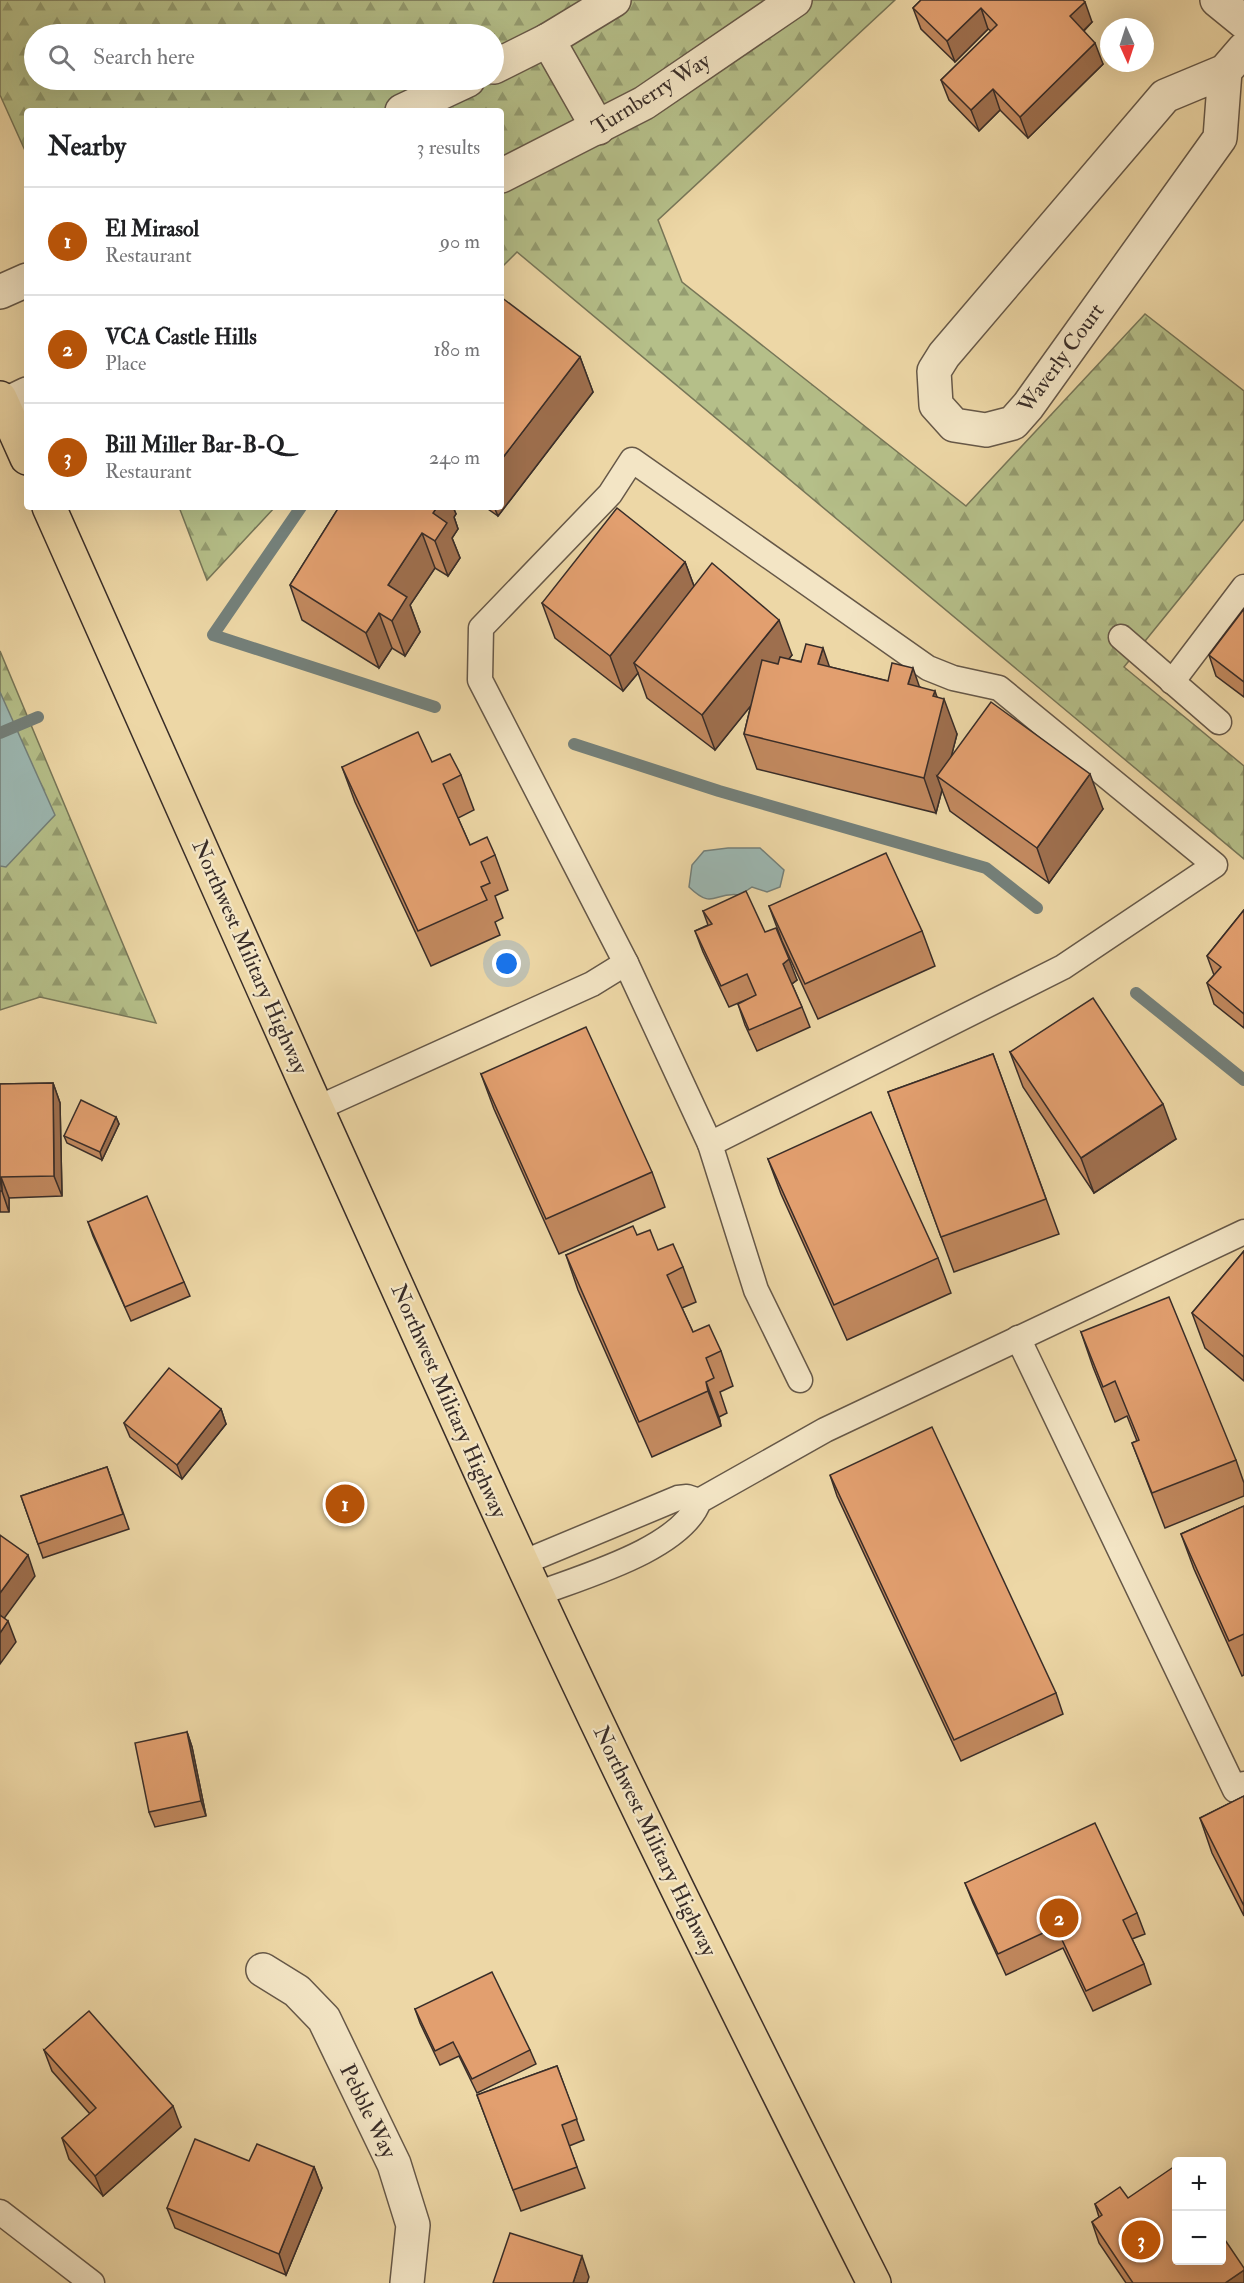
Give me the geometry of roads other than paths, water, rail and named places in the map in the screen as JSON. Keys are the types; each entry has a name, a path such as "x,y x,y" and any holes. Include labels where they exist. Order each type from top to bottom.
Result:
{"main road":[{"path":"8,401 24,449"},
{"name":"Northwest Military Highway","path":"50,510 522,1563 725,1987 874,2283"}],"street":[{"path":"504,62 548,40 614,0"},
{"name":"Turnberry Way","path":"504,175 644,103 795,0"},
{"path":"1217,0 1244,22"},
{"path":"548,40 598,128"},
{"name":"Waverly Court","path":"1235,60 1220,138 1028,406 1012,423 986,430 954,425 936,405 934,370 944,355 1165,96 1235,60"},
{"path":"408,108 447,90"},
{"path":"0,292 24,281"},
{"name":"Pebble Way","path":"263,1970 297,1991 324,2019 394,2164 413,2225 407,2283"}],"lane":[{"path":"710,1144 1063,967 1215,865 999,688 953,678 928,668 633,460 610,494 481,628 480,680 626,963 710,1144 756,1290 800,1380"},
{"path":"1172,682 1244,587"},
{"path":"1121,637 1219,722"},
{"path":"318,1108 592,984 626,963"},
{"path":"537,1594 651,1548 686,1521 695,1512 699,1502 825,1430 1244,1232"},
{"path":"1018,1338 1235,1790 1244,1784"},
{"path":"522,1563 678,1498 687,1497 699,1502"},
{"path":"0,2212 92,2283"}],"water":[{"path":"0,692 55,815 6,867 0,866"},
{"path":"760,848 784,870 780,887 767,892 752,887 740,895 731,894 709,899 697,894 689,887 692,865 704,851"}],"waterway":[{"path":"299,510 213,635 435,707"},
{"path":"0,733 38,717"},
{"path":"574,744 719,791 986,868 1037,908"},
{"path":"1136,993 1244,1080"}],"place":[{"name":"El Mirasol","path":"345,1504"},
{"name":"VCA Castle Hills","path":"1059,1918"},
{"name":"Bill Miller Bar-B-Q","path":"1141,2240"}]}
